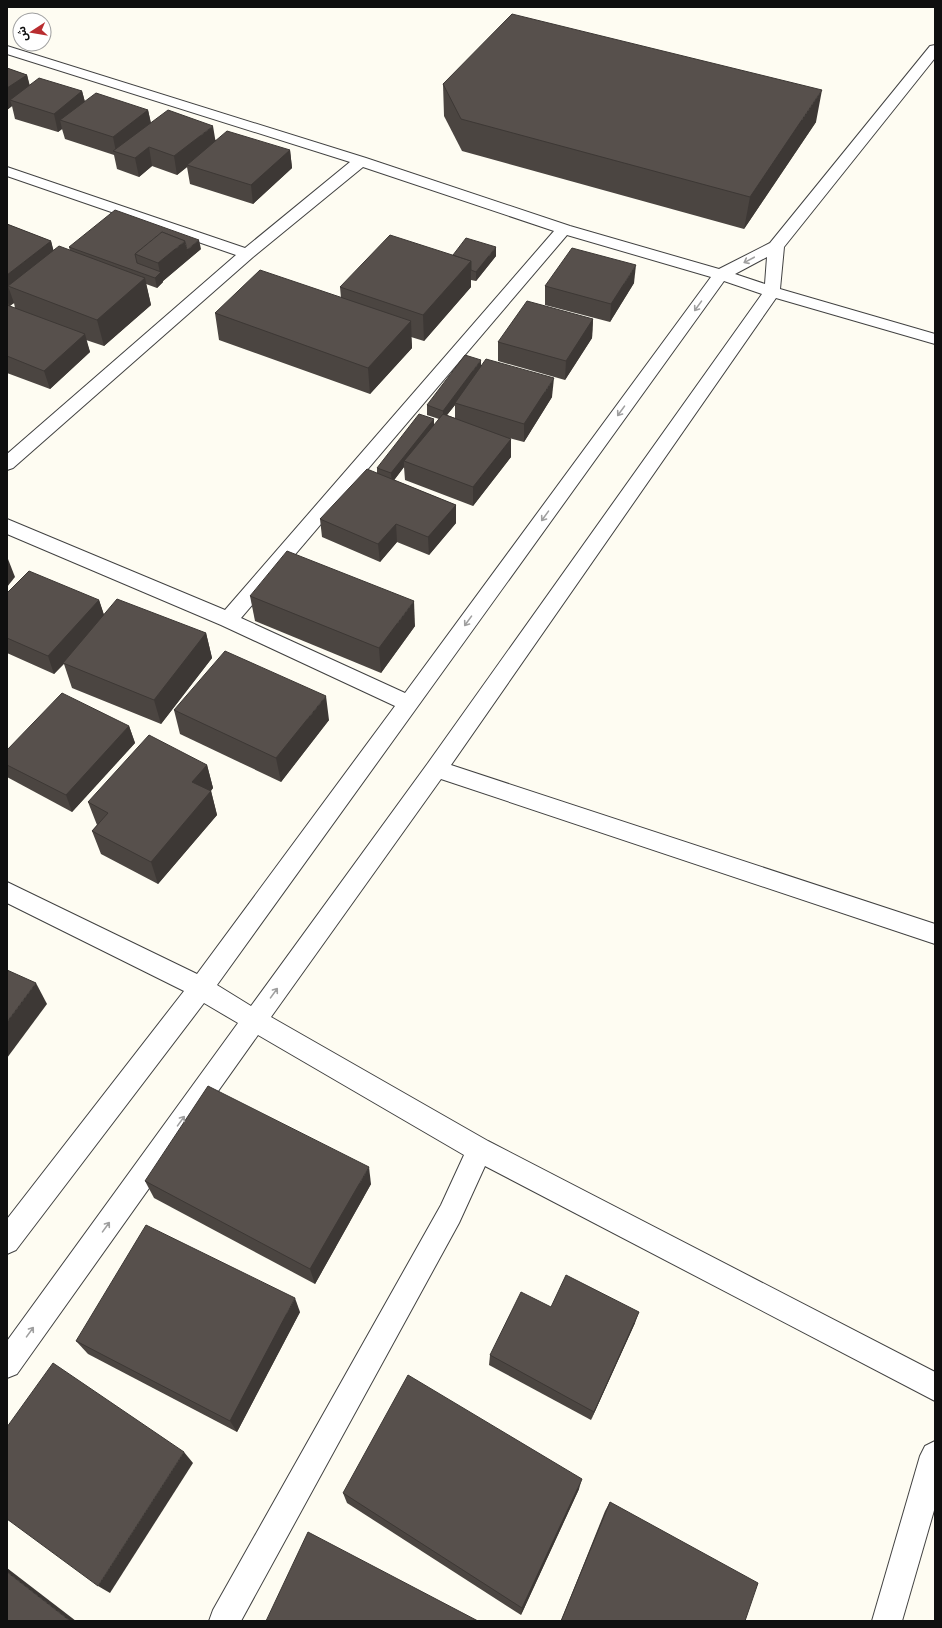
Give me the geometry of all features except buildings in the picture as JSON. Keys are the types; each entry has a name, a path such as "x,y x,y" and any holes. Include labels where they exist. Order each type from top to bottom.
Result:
{"street":[{"path":"7,1241 201,988 721,275 776,246 935,49"},
{"path":"7,50 360,162 564,229 721,275 772,292 935,339"},
{"path":"7,464 246,254 360,162"},
{"path":"8,173 246,254"},
{"path":"228,620 564,229"},
{"path":"7,1364 436,769 772,292 776,246"},
{"path":"7,526 228,620 408,703"},
{"path":"436,769 935,934"},
{"path":"7,892 201,988 479,1150 935,1387"},
{"path":"224,1621 450,1214 479,1150"},
{"path":"886,1621 935,1456"}]}
